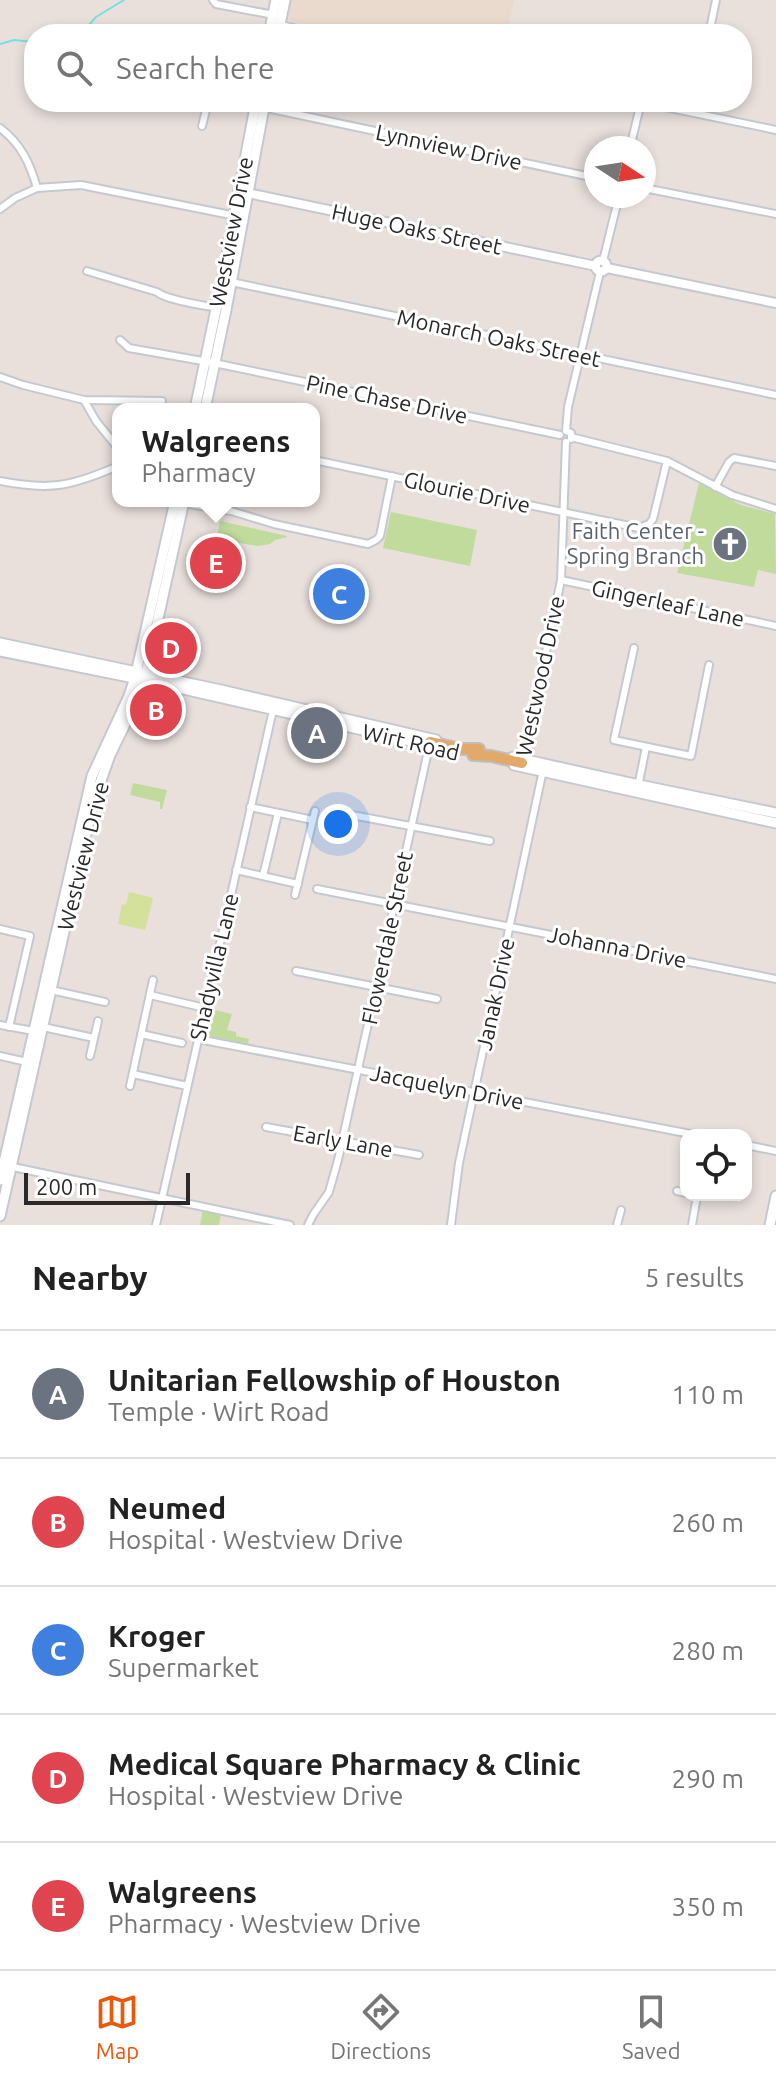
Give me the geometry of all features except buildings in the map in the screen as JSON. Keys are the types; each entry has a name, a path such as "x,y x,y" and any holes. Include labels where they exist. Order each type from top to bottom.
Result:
{"main road":[{"path":"276,0 276,24"},
{"path":"276,24 285,0"},
{"name":"Westview Drive","path":"206,403 210,363 258,112"},
{"name":"Westview Drive","path":"197,403 210,363"},
{"name":"Westview Drive","path":"0,1180 28,1075 96,777 132,710 178,507"},
{"name":"Wirt Road","path":"0,643 430,742"},
{"name":"Wirt Road","path":"0,651 141,676 273,710 430,742"},
{"path":"430,742 743,811 776,823"},
{"path":"743,811 776,813"},
{"name":"Westview Drive","path":"28,1075 27,1062 51,990 50,975"},
{"name":"Westview Drive","path":"0,1216 5,1166"},
{"path":"770,1225 776,1196"}],"street":[{"path":"213,0 216,4 273,24"},
{"path":"711,24 716,0"},
{"path":"202,126 206,112"},
{"name":"Lynnview Drive","path":"296,112 584,175"},
{"path":"633,136 639,112"},
{"path":"688,112 776,130"},
{"path":"0,128 27,158 37,188"},
{"path":"0,209 37,188 81,185 238,217"},
{"path":"656,190 776,214"},
{"name":"Huge Oaks Street","path":"243,192 776,303"},
{"name":"Westwood Drive","path":"522,763 561,580 568,407 616,208"},
{"path":"87,271 157,292 163,298 221,309"},
{"name":"Monarch Oaks Street","path":"226,282 776,395"},
{"name":"Pine Chase Drive","path":"120,340 129,348 566,436 667,461 743,500 776,509"},
{"path":"0,377 84,400 162,401"},
{"path":"84,400 112,441"},
{"path":"715,487 734,458 776,466"},
{"name":"Glourie Drive","path":"320,461 631,527 644,527 653,519 667,461"},
{"path":"0,481 41,487 70,484 112,468"},
{"path":"208,507 368,544 380,536 392,476"},
{"name":"Gingerleaf Lane","path":"561,580 776,626"},
{"path":"634,648 614,740 691,756 709,665"},
{"name":"Shadyvilla Lane","path":"156,1225 273,710"},
{"name":"Flowerdale Street","path":"308,1225 329,1192 343,1141 430,742"},
{"path":"638,789 646,747"},
{"name":"Janak Drive","path":"451,1225 459,1163 544,768"},
{"path":"250,807 313,820"},
{"path":"295,895 315,811"},
{"path":"336,812 490,841"},
{"path":"263,876 278,813"},
{"path":"236,870 298,884"},
{"name":"Johanna Drive","path":"317,889 776,979"},
{"path":"0,929 30,936 9,1027"},
{"path":"296,971 437,999"},
{"path":"130,1086 153,980"},
{"path":"51,990 105,1002"},
{"path":"150,995 205,1008"},
{"path":"90,1056 98,1021"},
{"path":"0,1025 94,1038"},
{"path":"141,1034 182,1043"},
{"name":"Jacquelyn Drive","path":"198,1039 680,1132"},
{"path":"0,1056 27,1062"},
{"path":"133,1074 187,1086"},
{"name":"Early Lane","path":"266,1127 419,1155"},
{"path":"752,1146 776,1151"},
{"path":"5,1166 290,1225"},
{"path":"692,1225 697,1201"},
{"path":"617,1225 621,1210"}],"shaded area":[{"path":"290,0 514,0 509,24 304,24 290,21 287,12"}],"green space":[{"name":"Faith Center - Spring Branch","path":"699,483 741,505 775,514 776,574 758,570 754,587 677,573"},
{"path":"391,512 477,530 470,566 383,548"},
{"path":"220,521 287,537 258,546 216,542"},
{"path":"133,783 167,790 162,809 160,802 130,795"},
{"path":"129,892 153,898 145,930 118,924 122,904 126,905"},
{"path":"210,1009 232,1014 227,1030 249,1039 248,1044 211,1038 206,1034"},
{"path":"203,1210 221,1214 219,1225 200,1225"}],"waterway":[{"path":"90,24 124,0"},
{"path":"0,44 24,41"}],"place":[{"name":"Faith Center - Spring Branch","path":"730,544"},
{"name":"Walgreens","path":"216,563"},
{"name":"Kroger","path":"339,594"},
{"name":"Medical Square Pharmacy & Clinic","path":"171,648"},
{"name":"Neumed","path":"156,710"},
{"name":"Unitarian Fellowship of Houston","path":"317,733"}]}
